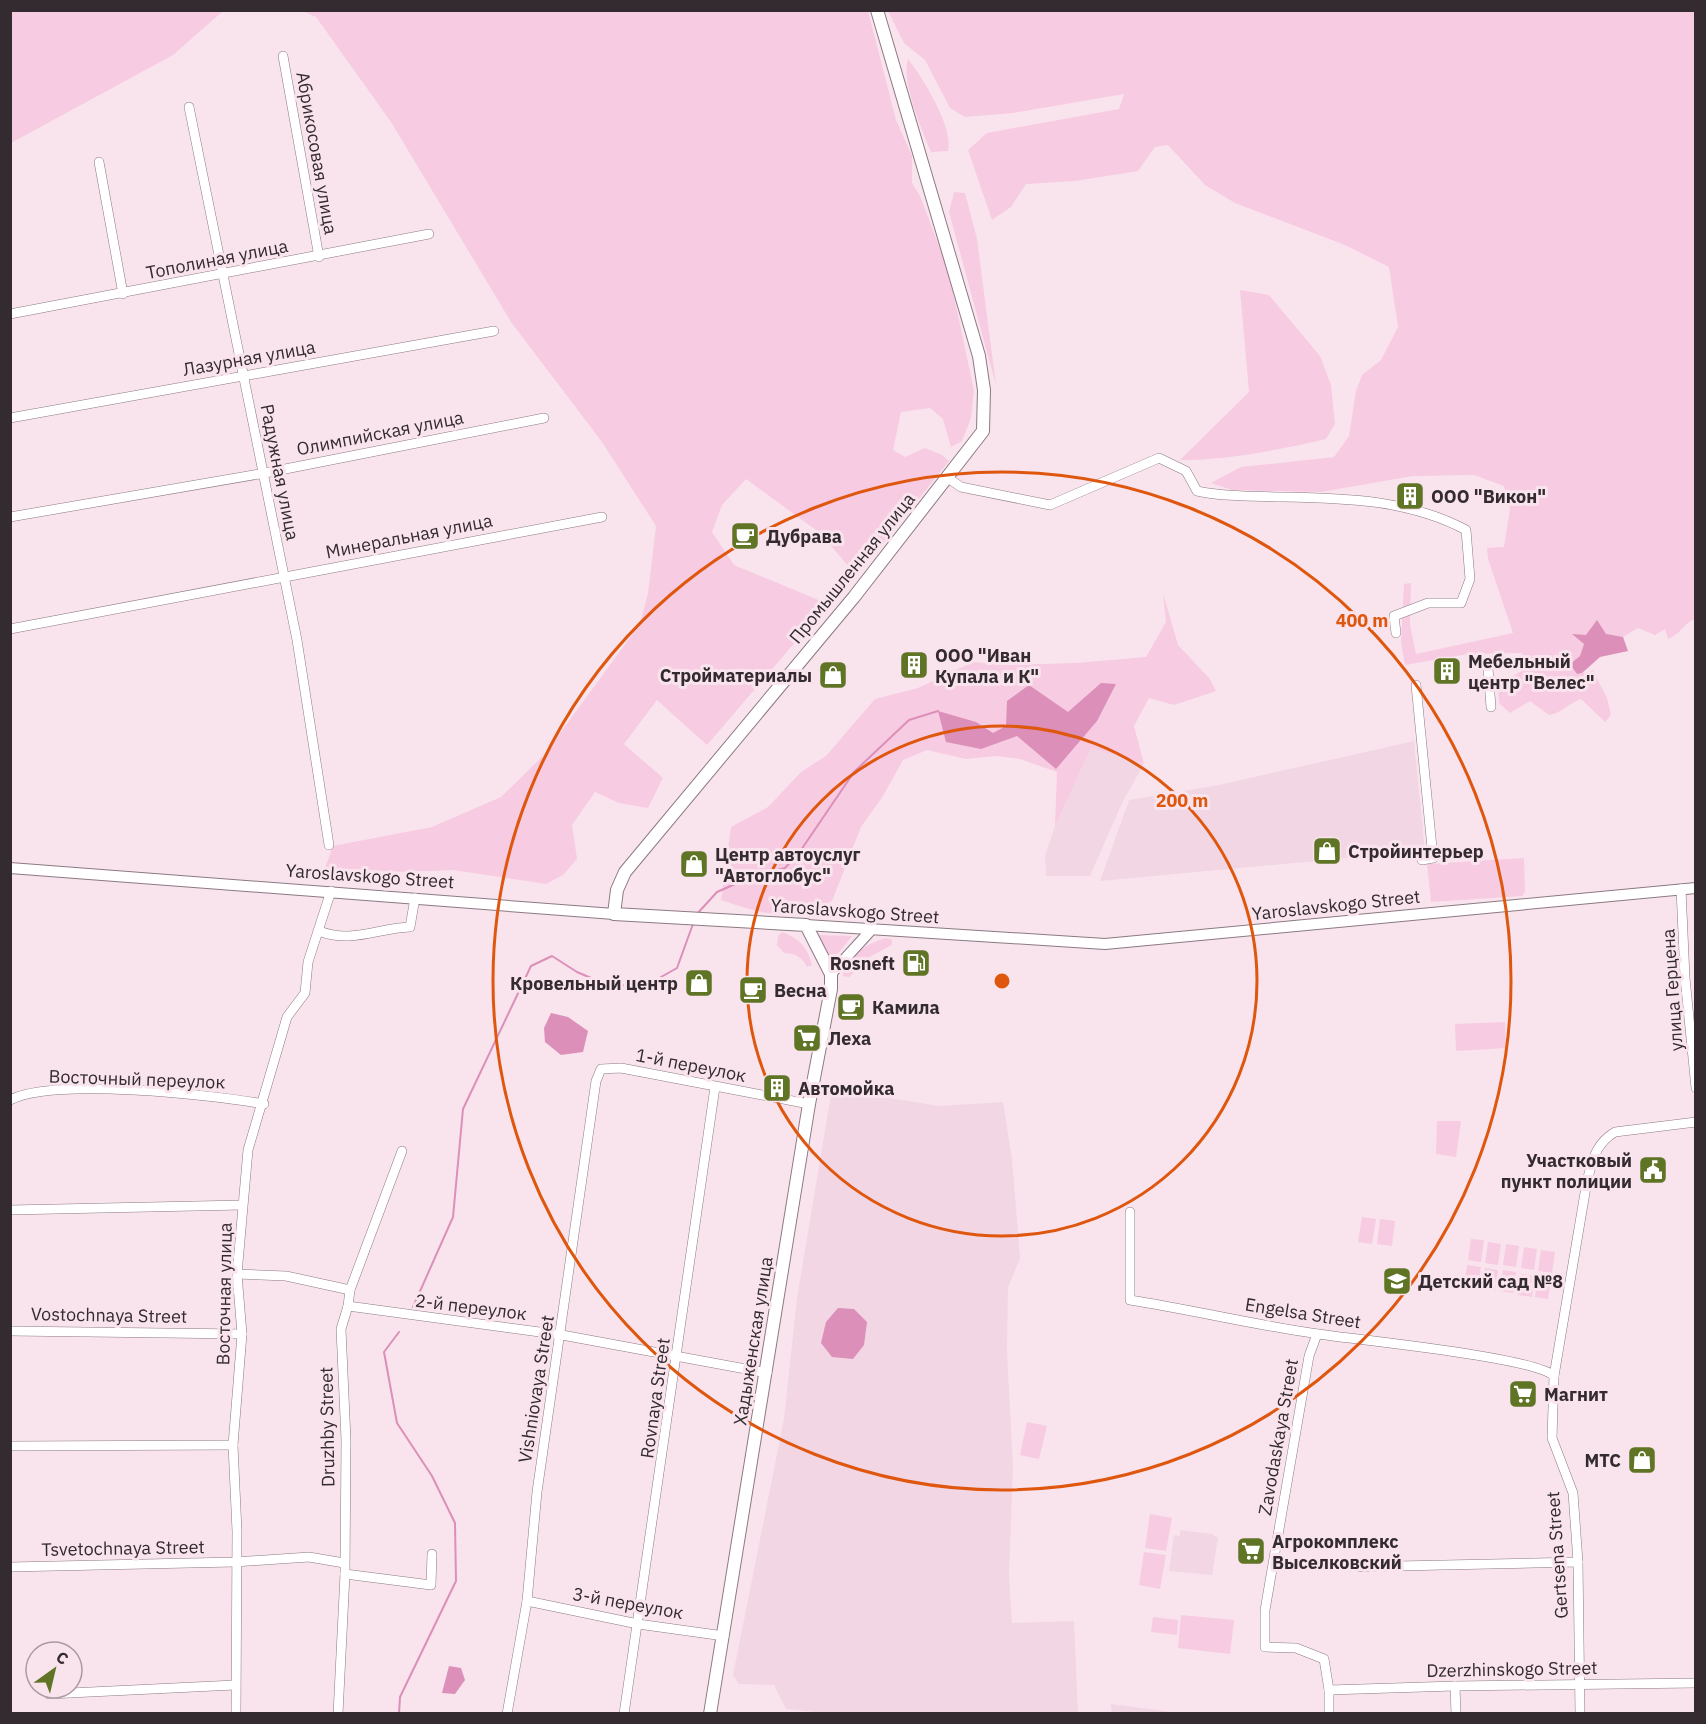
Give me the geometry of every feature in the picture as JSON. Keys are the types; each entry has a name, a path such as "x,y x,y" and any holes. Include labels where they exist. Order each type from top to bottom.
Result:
{"main road":[{"name":"Промышленная улица","path":"614,914 617,890 625,872 948,478 983,431 984,390 979,356 877,10"},
{"name":"Yaroslavskogo Street","path":"614,914 806,925"},
{"path":"806,925 831,974"},
{"name":"Хадыженская улица","path":"710,1713 809,1104 828,1012 831,974"}],"street":[{"name":"Абрикосовая улица","path":"283,56 319,257"},
{"name":"Радужная улица","path":"189,107 297,640 329,845"},
{"path":"99,162 123,294"},
{"name":"Тополиная улица","path":"10,315 429,234"},
{"name":"Лазурная улица","path":"10,418 494,332"},
{"name":"Олимпийская улица","path":"10,517 264,473 543,418"},
{"path":"948,478 961,487 1050,506 1159,458 1186,471 1197,491 1219,496 1338,498 1388,503 1441,516 1466,530 1470,579 1461,603 1428,603 1394,616 1396,633"},
{"name":"Минеральная улица","path":"10,629 602,517"},
{"path":"1488,668 1491,706"},
{"path":"1416,685 1433,858 1422,860"},
{"name":"Yaroslavskogo Street","path":"10,868 415,897 614,914"},
{"name":"Yaroslavskogo Street","path":"806,925 1105,944 1695,888"},
{"name":"улица Герцена","path":"1681,889 1685,978 1695,1088"},
{"name":"Восточная улица","path":"236,1713 235,1562 237,1532 233,1445 242,1334 237,1274 248,1150 264,1104 287,1017 304,993 308,962 331,891"},
{"path":"319,931 334,937 363,937 392,928 410,927 415,897"},
{"path":"831,974 872,929"},
{"name":"1-й переулок","path":"601,1070 621,1068 809,1104"},
{"name":"Vishniovaya Street","path":"507,1713 527,1601 537,1492 562,1335 596,1081 601,1070"},
{"name":"Rovnaya Street","path":"624,1713 678,1358 715,1087"},
{"name":"Восточный переулок","path":"10,1100 20,1095 65,1090 206,1094 264,1104"},
{"name":"Gertsena Street","path":"1580,1713 1578,1562 1573,1493 1552,1438 1554,1376 1586,1190 1595,1153 1606,1137 1615,1132 1695,1122"},
{"name":"Druzhby Street","path":"338,1713 345,1574 346,1440 341,1329 350,1290 402,1151"},
{"path":"10,1210 242,1205"},
{"name":"Engelsa Street","path":"1130,1212 1130,1300 1317,1334 1387,1342 1547,1369 1554,1376"},
{"path":"237,1274 285,1276 350,1290"},
{"name":"2-й переулок","path":"348,1306 562,1335 767,1373"},
{"name":"Vostochnaya Street","path":"10,1331 242,1334"},
{"name":"Zavodaskaya Street","path":"1317,1334 1309,1356 1265,1610 1265,1647 1296,1648 1324,1659 1329,1690 1329,1713"},
{"path":"10,1446 233,1445"},
{"path":"345,1574 431,1585 432,1554"},
{"path":"235,1562 309,1557 344,1563"},
{"name":"Tsvetochnaya Street","path":"10,1567 235,1562"},
{"path":"1351,1567 1578,1562"},
{"name":"3-й переулок","path":"527,1601 638,1624 724,1636"},
{"name":"Dzerzhinskogo Street","path":"1329,1690 1695,1683"},
{"path":"84,1692 235,1685"},
{"path":"1455,1686 1456,1713"}],"shaded area":[{"path":"11,10 223,11 173,55 11,143"},
{"path":"303,11 868,11 896,120 912,156 912,183 920,196 947,267 974,391 971,418 962,441 951,447 943,419 930,408 901,412 893,450 905,457 925,448 942,455 949,461 877,551 855,574 820,533 746,479 722,505 712,532 734,565 828,604 707,745 657,700 624,744 663,778 648,808 619,803 595,792 572,825 577,859 563,875 546,884 453,870 407,872 325,868 333,846 432,827 501,797 544,755 640,624 648,593 656,526 602,442 511,322 391,122 316,17"},
{"path":"888,11 1695,11 1695,619 1668,639 1665,629 1655,635 1638,628 1623,637 1573,635 1584,644 1580,656 1570,664 1577,674 1593,671 1607,698 1611,715 1605,722 1581,699 1549,715 1530,701 1510,713 1499,703 1498,684 1524,670 1522,653 1468,654 1405,665 1401,643 1404,584 1411,583 1410,625 1416,654 1513,633 1488,559 1487,548 1504,547 1510,509 1504,486 1474,475 1413,476 1321,492 1232,490 1211,483 1241,467 1334,457 1349,436 1356,391 1362,375 1381,360 1398,327 1389,267 1345,245 1235,203 1205,185 1168,145 1155,147 1138,171 1075,181 1026,184 1011,207 992,220 968,150 987,133 1119,109 1124,94 1013,113 965,117 950,108 925,60 904,43"},
{"path":"908,59 929,90 942,117 949,141 948,151 931,152 910,93 907,80"},
{"path":"954,192 965,193 977,239 996,385 949,212"},
{"path":"1240,290 1269,295 1320,356 1331,385 1335,424 1326,439 1253,454 1180,460 1249,392"},
{"path":"1163,593 1178,645 1210,679 1216,691 1174,705 1149,698 1134,726 1144,764 1091,748 1055,826 1057,772 1020,759 996,756 966,759 927,750 903,760 883,796 861,827 832,901 802,912 777,914 721,900 731,827 768,807 801,772 826,756 875,699 918,688 973,662 1010,665 1076,663 1146,657 1166,622"},
{"path":"1597,620 1606,634 1623,637 1628,651 1600,657 1582,673 1577,674 1570,664 1580,656 1584,644 1572,634 1586,635"},
{"path":"1101,683 1116,684 1097,721 1056,769 1017,736 981,749 946,742 938,711 976,722 993,733 1006,726 1007,701 1029,685 1068,712"},
{"path":"1414,741 1425,851 1100,881 1129,800 1219,785"},
{"path":"1091,748 1144,764 1123,801 1090,876 1046,876 1045,856 1055,826"},
{"path":"1524,858 1525,891 1522,896 1431,902 1427,864"},
{"path":"782,932 802,944 812,965 807,967 798,956 784,953 777,945 778,936"},
{"path":"818,935 852,936 832,961 829,960"},
{"path":"886,938 892,940 892,945 871,956 849,977 843,976 848,962 858,951"},
{"path":"551,1013 568,1017 588,1031 583,1052 561,1055 545,1042 544,1028"},
{"path":"1505,1022 1506,1048 1456,1051 1455,1024"},
{"path":"832,1089 940,1106 1003,1102 1012,1159 1020,1258 1008,1288 1007,1351 1013,1467 1009,1575 1012,1623 1074,1621 1078,1713 824,1713 786,1709 774,1685 739,1684 733,1675 784,1419 797,1298"},
{"path":"1437,1121 1461,1121 1456,1157 1436,1154"},
{"path":"1362,1217 1376,1219 1372,1244 1358,1242"},
{"path":"1380,1219 1395,1221 1392,1246 1377,1244"},
{"path":"1471,1239 1484,1240 1481,1262 1468,1260"},
{"path":"1488,1242 1501,1244 1498,1265 1485,1263"},
{"path":"1506,1244 1519,1246 1516,1267 1503,1265"},
{"path":"1524,1247 1537,1249 1534,1270 1521,1268"},
{"path":"1541,1250 1555,1252 1552,1273 1538,1271"},
{"path":"1467,1265 1481,1267 1478,1288 1464,1286"},
{"path":"1485,1268 1498,1270 1495,1291 1482,1289"},
{"path":"1503,1270 1516,1272 1513,1293 1500,1291"},
{"path":"1521,1274 1535,1276 1532,1297 1518,1295"},
{"path":"1538,1276 1551,1278 1548,1299 1535,1297"},
{"path":"838,1308 854,1309 867,1322 864,1345 853,1359 832,1357 821,1343 826,1322"},
{"path":"1027,1422 1047,1426 1039,1459 1020,1455"},
{"path":"1150,1514 1172,1518 1166,1551 1145,1548"},
{"path":"1180,1530 1212,1534 1218,1538 1212,1575 1169,1571 1174,1535 1180,1536"},
{"path":"1144,1552 1166,1555 1160,1589 1139,1585"},
{"path":"1181,1615 1234,1620 1230,1654 1178,1648"},
{"path":"1153,1617 1178,1620 1177,1635 1151,1632"},
{"path":"449,1666 461,1668 465,1680 455,1694 442,1693"},
{"path":"1111,1704 1134,1707 1178,1713 1112,1713"}],"waterway":[{"path":"696,915 717,892 751,877 785,868 801,850 854,772 909,720 938,711"},
{"path":"413,1307 453,1217 463,1109 531,966 552,956 577,972 612,987 654,981 677,968 693,924"},
{"path":"399,1332 384,1352 397,1423 432,1476 455,1523 456,1581 400,1697 399,1714"}],"place":[{"name":"ООО \"Викон\"","path":"1410,496"},
{"name":"Дубрава","path":"745,536"},
{"name":"ООО \"Иван Купала и К\"","path":"914,665"},
{"name":"Мебельный центр \"Велес\"","path":"1447,671"},
{"name":"Стройматериалы","path":"833,675"},
{"name":"Стройинтерьер","path":"1327,851"},
{"name":"Центр автоуслуг \"Автоглобус\"","path":"694,864"},
{"name":"Rosneft","path":"916,963"},
{"name":"Кровельный центр","path":"699,983"},
{"name":"Весна","path":"753,990"},
{"name":"Камила","path":"851,1007"},
{"name":"Леха","path":"807,1038"},
{"name":"Автомойка","path":"777,1088"},
{"name":"Участковый пункт полиции","path":"1653,1170"},
{"name":"Детский сад №8","path":"1397,1281"},
{"name":"Магнит","path":"1523,1394"},
{"name":"МТС","path":"1642,1460"},
{"name":"Агрокомплекс Выселковский","path":"1251,1551"}]}
